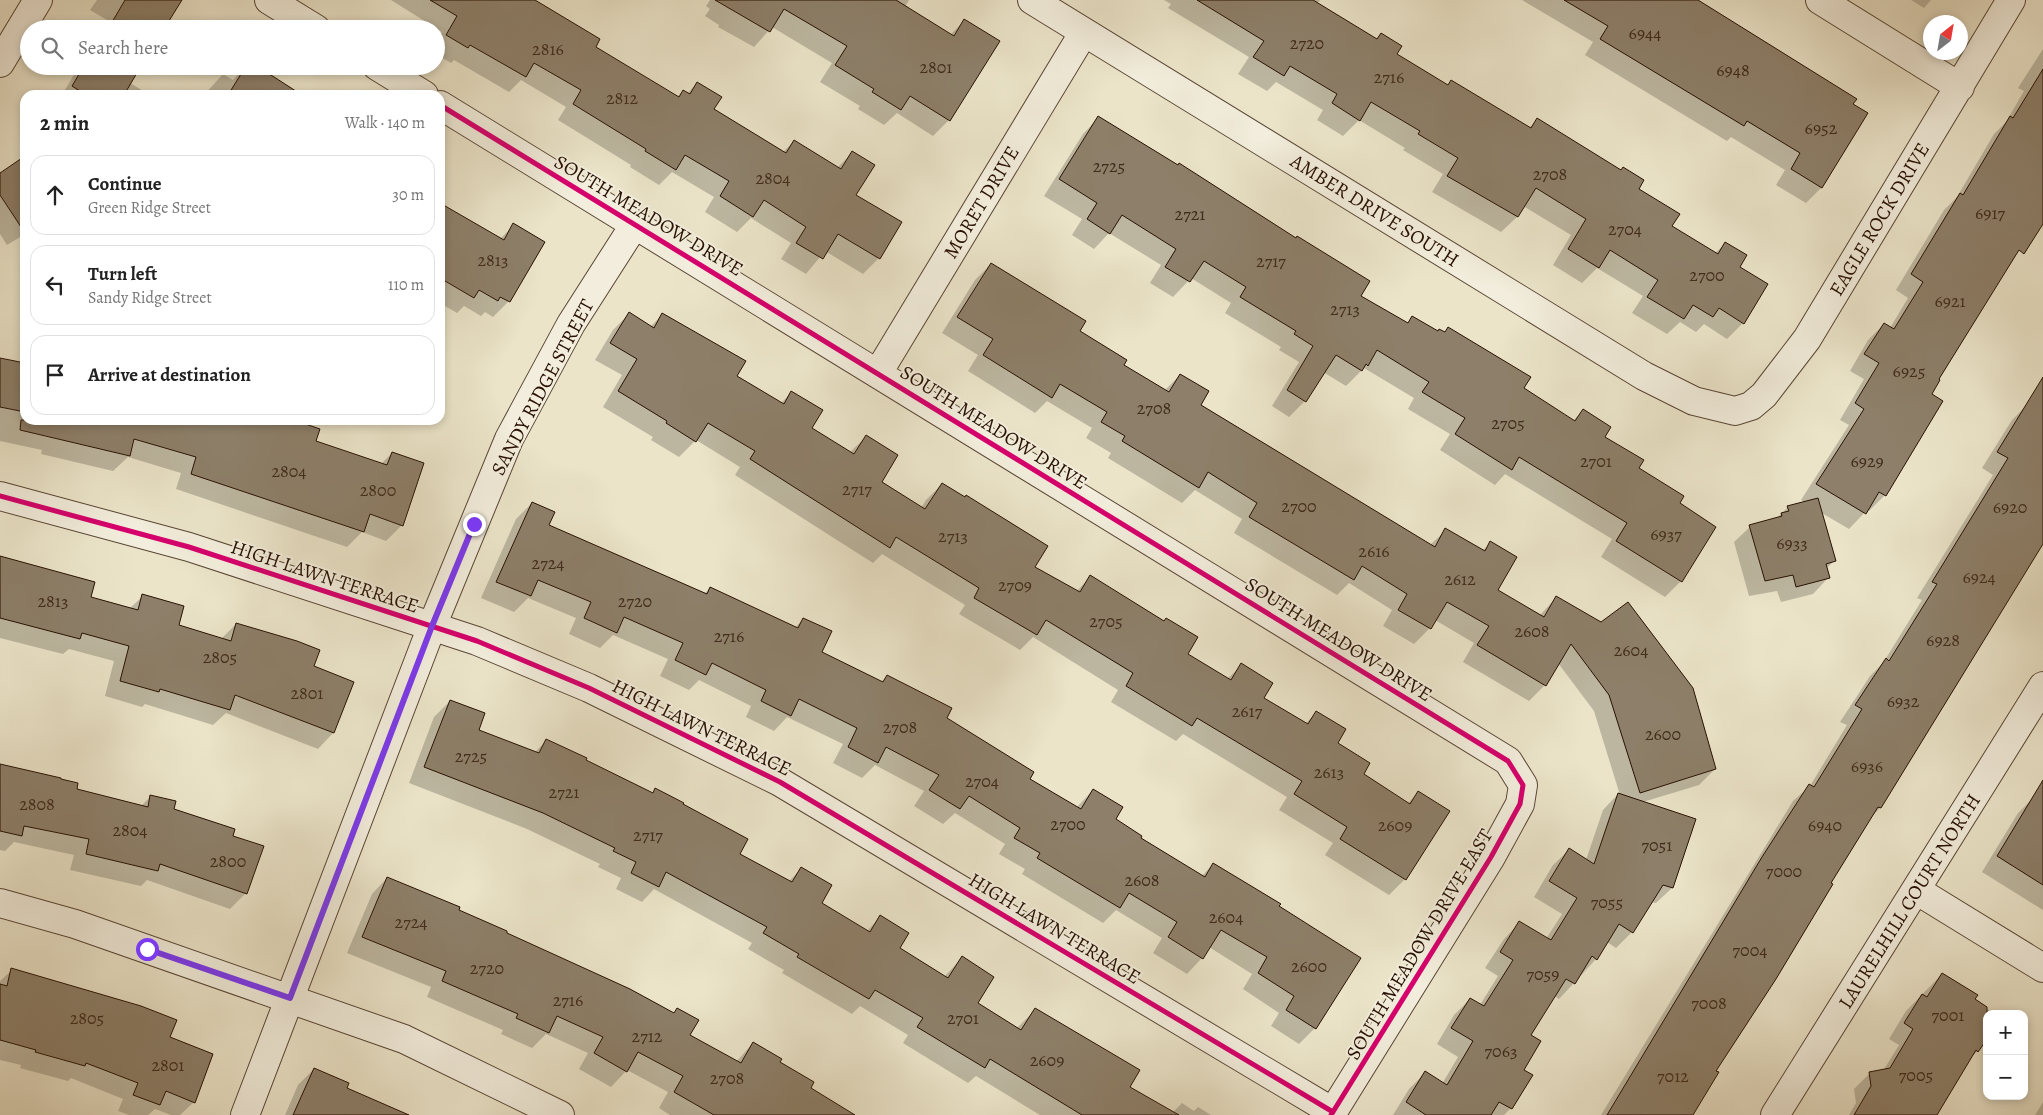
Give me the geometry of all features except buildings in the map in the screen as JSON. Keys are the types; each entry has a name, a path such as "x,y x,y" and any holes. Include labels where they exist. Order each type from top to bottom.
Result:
{"street":[{"path":"26,20 38,0"},
{"path":"269,0 301,20"},
{"name":"AMBER DRIVE SOUTH","path":"1032,0 1644,376 1694,401 1724,408"},
{"path":"1820,0 1960,87"},
{"name":"EAGLE ROCK DRIVE","path":"1724,408 1735,411 1743,409 1764,395 1806,339 2011,0"},
{"path":"0,63 20,30"},
{"name":"MORET DRIVE","path":"878,373 1084,32"},
{"path":"392,75 416,90"},
{"name":"SOUTH MEADOW DRIVE","path":"445,108 1508,762 1523,784"},
{"name":"SANDY RIDGE STREET","path":"245,1115 432,626 509,439 571,324 635,224"},
{"name":"HIGH LAWN TERRACE","path":"0,496 188,547 432,626 477,641 589,688 780,782 1332,1113"},
{"name":"LAURELHILL COURT NORTH","path":"1775,1115 2043,686"},
{"name":"SOUTH MEADOW DRIVE EAST","path":"1332,1113 1491,857 1520,804 1523,784"},
{"path":"1916,890 2043,968"},
{"path":"0,903 75,924 404,1039 560,1115"}],"cycle path":[{"path":"445,108 1508,761 1523,785 1520,804 1491,857 1331,1115"},
{"path":"0,496 189,547 477,641 589,688 780,782 1333,1112"}],"route":[{"path":"147,949 290,998 432,626 474,524"}]}
